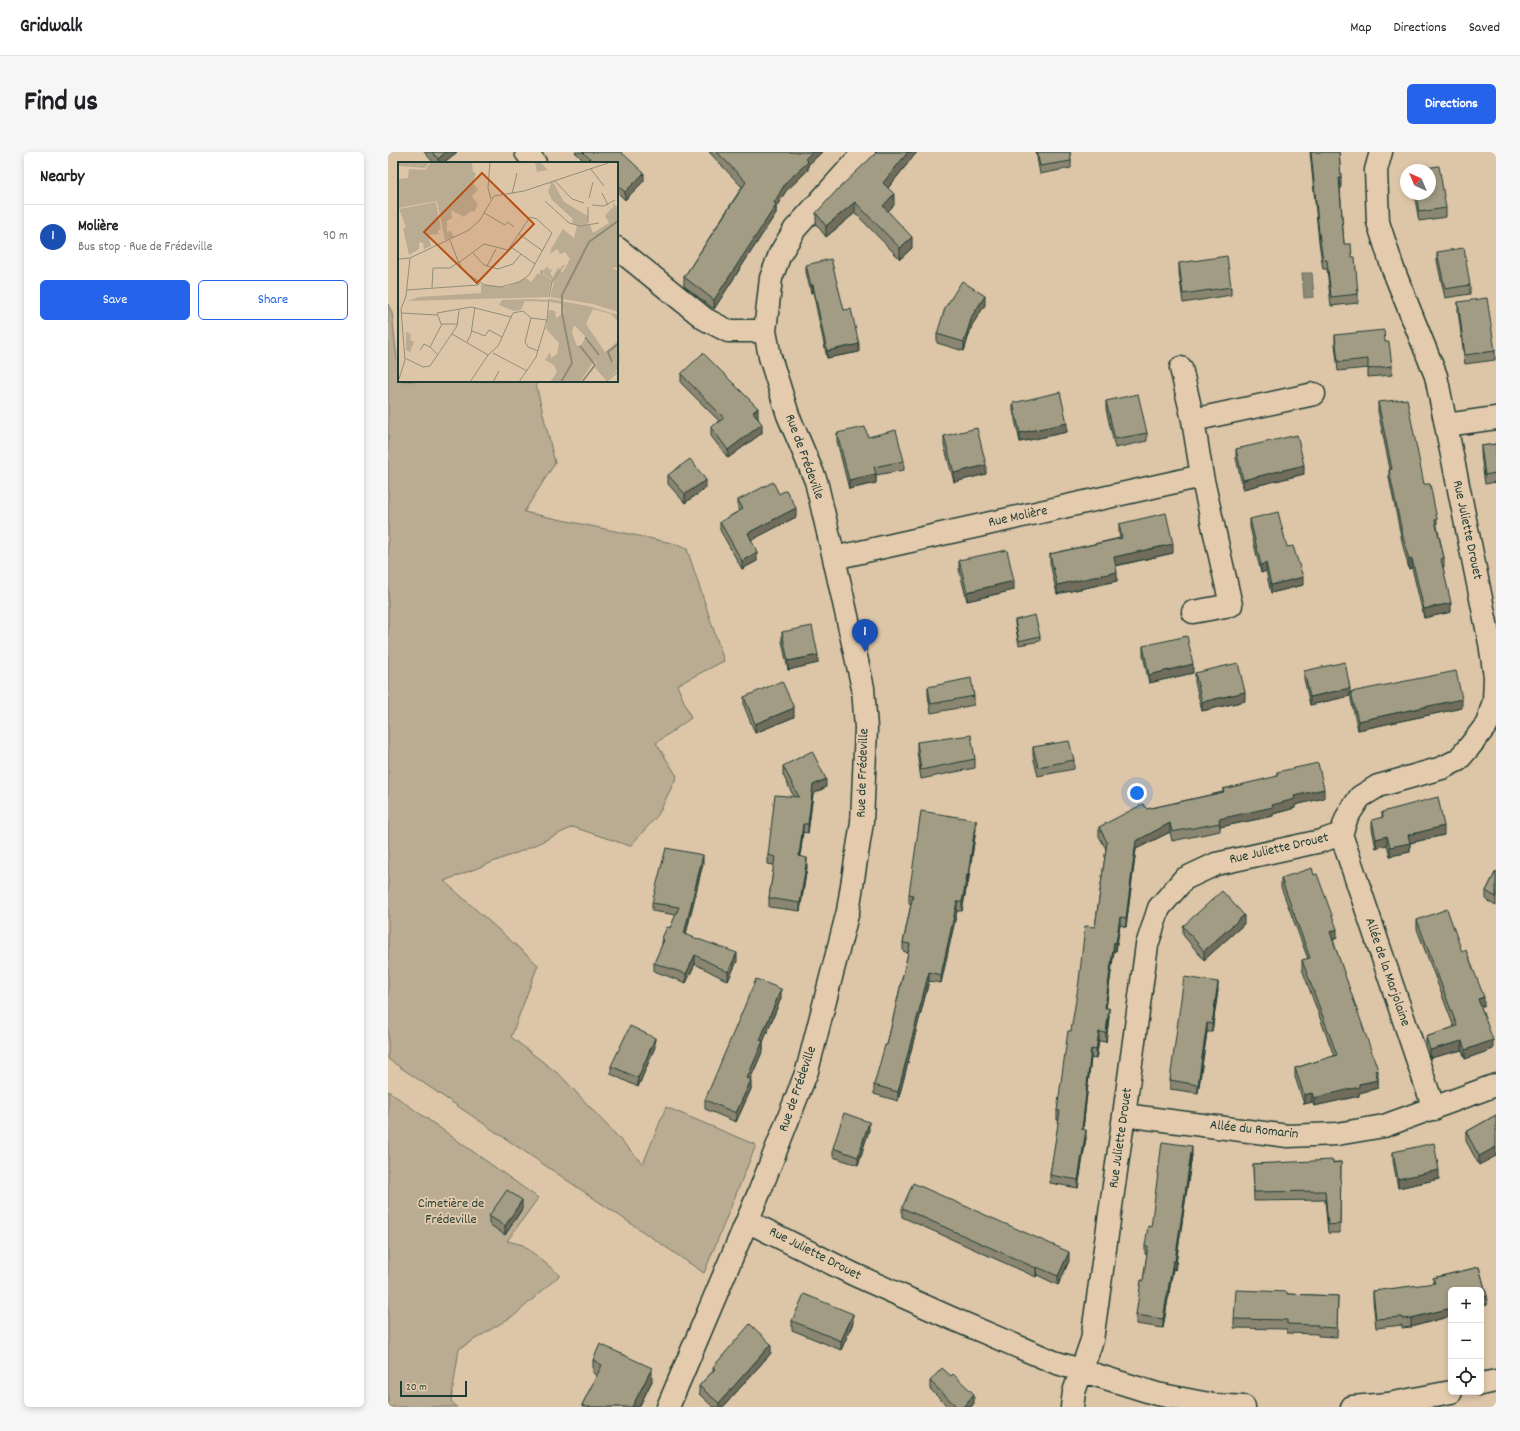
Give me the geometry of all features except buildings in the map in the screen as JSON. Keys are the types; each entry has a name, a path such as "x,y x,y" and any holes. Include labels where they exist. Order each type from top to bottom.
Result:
{"street":[{"path":"526,152 534,162"},
{"name":"Rue de Frédeville","path":"668,1407 748,1220 807,1072 848,911 862,822 866,736 863,688 816,482 788,415 770,357 765,331 771,278 780,254 794,229 864,152"},
{"name":"Rue Juliette Drouet","path":"1082,1371 1092,1340 1124,1115 1146,945 1159,908 1184,879 1216,864 1321,841 1341,834 1347,817 1360,798 1378,786 1442,768 1458,760 1487,724 1494,701 1495,677 1493,643 1436,376 1393,268 1378,222 1376,170 1381,152"},
{"path":"618,249 705,319 728,331 765,331"},
{"path":"1181,368 1193,420 1202,476 1231,605 1193,612"},
{"path":"1193,420 1314,394"},
{"path":"1446,425 1496,418"},
{"name":"Rue Molière","path":"834,558 1202,476"},
{"name":"Allée de la Marjolaine","path":"1341,834 1434,1109"},
{"name":"Allée du Romarin","path":"1124,1115 1288,1136 1337,1134 1384,1126 1434,1109 1496,1085"},
{"name":"Rue Juliette Drouet","path":"748,1220 853,1274 950,1318 1054,1362 1157,1394 1214,1405 1244,1407"},
{"path":"1072,1407 1074,1392 1082,1371"},
{"path":"1484,1383 1496,1380"},
{"path":"1352,1407 1388,1404 1448,1393"}],"green space":[{"path":"388,304 392,313 398,361 398,382 535,382 555,463 524,512 672,543 687,549 724,661 677,685 691,718 656,743 677,776 658,815 630,846 573,827 524,850 444,881 538,965 511,1037 561,1076 643,1164 666,1107 756,1145 704,1273 388,1059"},
{"name":"Cimetière de Frédeville","path":"388,1091 538,1198 507,1241 523,1245 560,1275 516,1314 459,1349 451,1401 457,1407 388,1407"}],"shaded area":[{"path":"1302,273 1312,273 1314,297 1304,298"}],"place":[{"name":"Molière","path":"865,652"}]}
